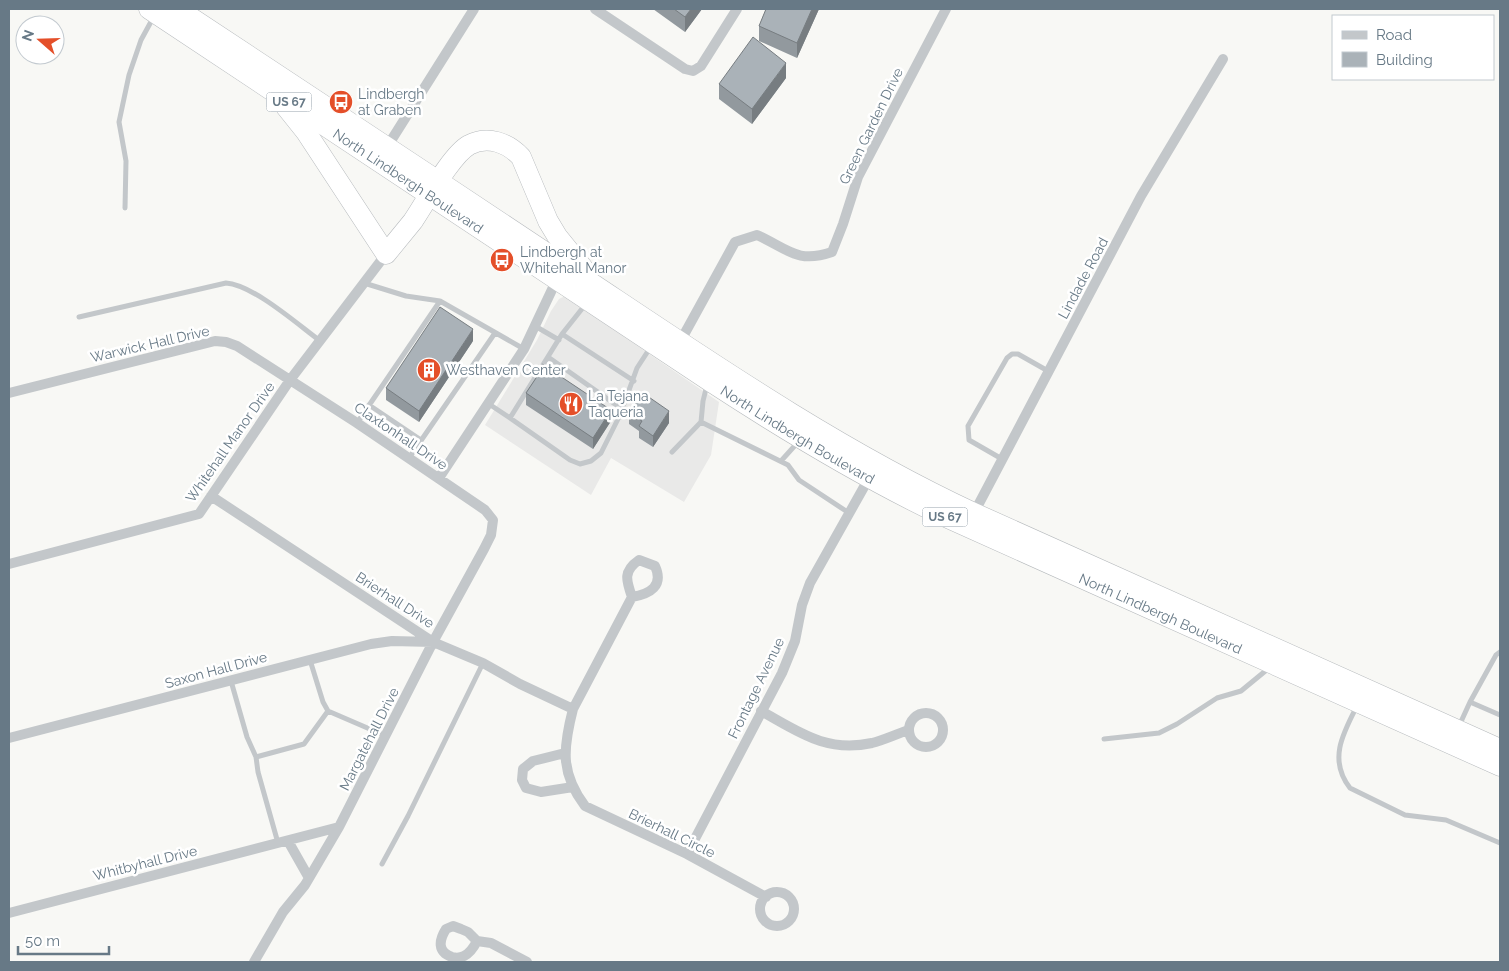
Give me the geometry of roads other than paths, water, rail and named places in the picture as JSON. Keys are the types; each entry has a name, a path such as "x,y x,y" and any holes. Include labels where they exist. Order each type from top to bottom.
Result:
{"highway":[{"name":"North Lindbergh Boulevard","path":"178,9 387,147 434,188 557,279 593,294 653,343 708,380 801,439 869,478 958,523 1500,766"},
{"name":"North Lindbergh Boulevard","path":"153,11 274,92 434,188 593,294 680,342 855,452 933,494 974,513 1500,749"},
{"path":"274,92 306,132 386,254 412,223 456,157 470,144 499,142 514,149 527,168 538,199 557,236 593,294"}],"street":[{"path":"387,147 474,9"},
{"path":"595,9 684,69 694,71 701,66 736,9"},
{"name":"Green Garden Drive","path":"680,342 735,242 757,235 798,256 817,257 832,252 858,176 946,9"},
{"name":"Lindade Road","path":"974,513 1141,196 1223,59"},
{"name":"Whitehall Manor Drive","path":"9,564 199,514 290,380 386,254"},
{"path":"439,478 524,349 557,279"},
{"name":"Warwick Hall Drive","path":"9,393 215,341 237,346 290,380"},
{"name":"Claxtonhall Drive","path":"290,380 439,478 485,510 493,520"},
{"name":"Frontage Avenue","path":"687,854 782,673 795,641 802,605 810,583 869,478"},
{"name":"Brierhall Drive","path":"211,496 433,642 483,664 573,709"},
{"name":"Margatehall Drive","path":"254,962 283,912 309,878 339,827 433,642 484,549 491,535 493,520"},
{"name":"Brierhall Circle","path":"632,597 573,709 568,730 566,753 566,767 573,787 586,806 687,854 766,897"},
{"name":"Saxon Hall Drive","path":"9,738 371,644 392,641 433,642"},
{"path":"761,711 808,737 835,745 859,745 875,742 909,730"},
{"path":"566,753 533,761 523,769 522,780 526,788 541,792 573,787"},
{"name":"Whitbyhall Drive","path":"9,913 339,827"},
{"path":"283,842 309,878"},
{"path":"478,941 491,943 527,962"}],"lane":[{"path":"125,208 126,161 120,122 129,75 153,11"},
{"path":"364,282 406,296 440,301 524,349"},
{"path":"79,317 226,283 236,284 258,296 319,340"},
{"path":"510,418 562,334 593,294"},
{"path":"357,423 440,301"},
{"path":"535,326 559,340"},
{"path":"408,458 495,332"},
{"path":"562,334 634,381"},
{"path":"488,403 570,460 580,464 591,461 601,454 634,381 637,368 653,343"},
{"path":"1002,459 969,440 968,426 1007,358 1012,354 1018,354 1048,371"},
{"path":"548,357 622,409"},
{"path":"672,452 701,422 708,380"},
{"path":"369,405 421,440"},
{"path":"701,422 781,461 788,466 799,480 849,514"},
{"path":"781,461 801,439"},
{"path":"1457,730 1496,654 1500,652"},
{"path":"310,659 323,702 328,711 386,736"},
{"path":"382,864 408,816 483,664"},
{"path":"1104,739 1159,733 1218,698 1241,691 1273,664"},
{"path":"231,680 256,758 258,772 283,842"},
{"path":"1359,702 1344,732 1338,753 1341,769 1350,788 1405,815 1446,820 1500,843"},
{"path":"1470,702 1500,715"},
{"path":"256,758 304,744 328,711"}],"place":[{"name":"Lindbergh at Graben","path":"341,102"},
{"name":"Lindbergh at Whitehall Manor","path":"502,260"},
{"name":"Westhaven Center","path":"429,370"},
{"name":"La Tejana Taqueria","path":"571,404"}]}
